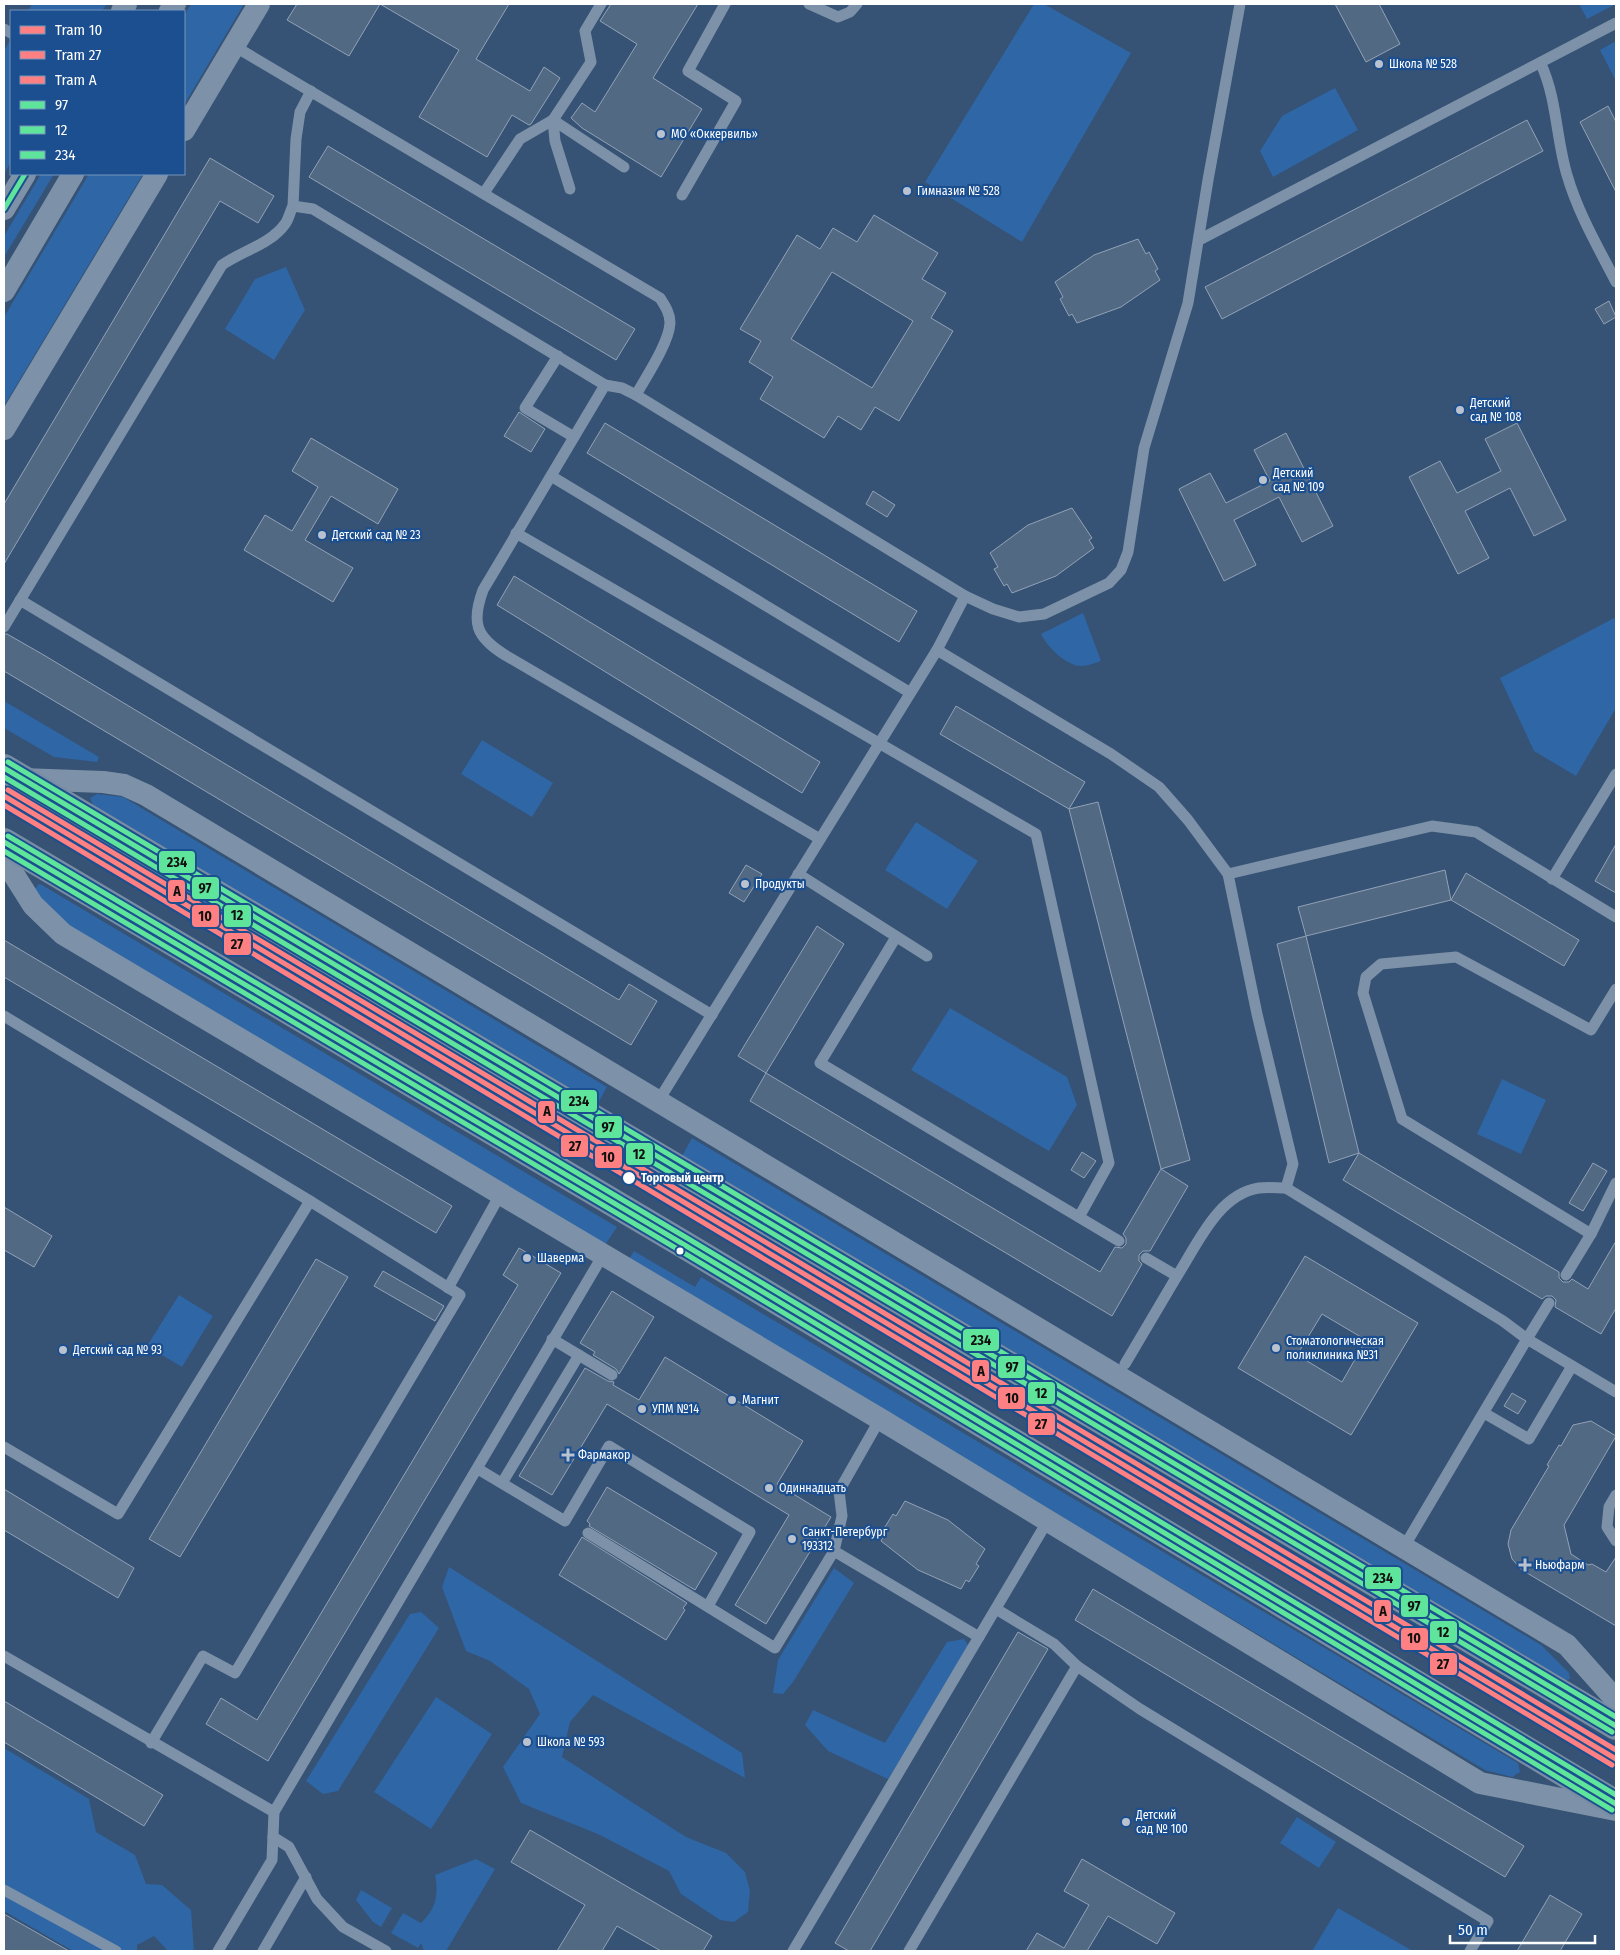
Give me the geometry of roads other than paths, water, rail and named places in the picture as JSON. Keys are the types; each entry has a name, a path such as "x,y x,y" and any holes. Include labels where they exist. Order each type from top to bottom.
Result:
{"main road":[{"path":"13,774 611,1127 1616,1726"},
{"path":"4,842 683,1244 1616,1804"}],"street":[{"path":"185,128 259,4"},
{"path":"4,209 24,175"},
{"path":"4,291 73,175"},
{"path":"4,429 156,175"},
{"path":"13,774 124,784 146,795 659,1100 1567,1645 1616,1700"},
{"path":"4,858 32,905 63,934 880,1419 1480,1783 1616,1810"}],"lane":[{"path":"484,194 520,140 553,120 591,62 585,32 601,4"},
{"path":"682,195 736,101 688,71 725,4"},
{"path":"809,4 838,17 850,12 857,4"},
{"path":"293,206 313,209 605,385 622,388 636,395 965,596 993,609 1019,617 1044,614 1109,583 1121,570 1128,552 1144,448 1188,304 1240,4"},
{"path":"1199,240 1541,64 1616,23"},
{"path":"234,46 660,298 668,310 670,323 668,336 636,395"},
{"path":"1541,64 1549,82 1567,174 1580,210 1616,282"},
{"path":"4,626 222,265 235,256 271,238 285,224 293,206 297,130 300,112 311,91"},
{"path":"553,120 624,167"},
{"path":"553,120 555,141 570,189"},
{"path":"558,356 525,408 574,437"},
{"path":"605,385 483,590 476,609 477,626 487,644 820,838"},
{"path":"551,476 909,692"},
{"path":"516,533 1036,834 1109,1163 1079,1217"},
{"path":"659,1100 909,692 937,650 965,596"},
{"path":"20,600 712,1015"},
{"path":"937,650 1111,754 1159,787 1188,820 1228,874 1257,1014 1293,1164 1286,1188"},
{"path":"1552,879 1616,774"},
{"path":"1228,874 1432,826 1476,832 1616,916"},
{"path":"798,874 927,956"},
{"path":"896,936 820,1063 1118,1241"},
{"path":"1591,1234 1402,1119 1363,993 1366,977 1382,964 1456,957 1591,1030 1616,989"},
{"path":"4,1016 310,1201 460,1295 235,1673 203,1656 152,1743"},
{"path":"1566,1275 1591,1234 1616,1183"},
{"path":"1126,1364 1177,1276 1213,1219 1232,1200 1258,1188 1286,1188 1503,1320 1527,1339 1616,1392"},
{"path":"448,1288 501,1193"},
{"path":"4,1447 118,1514 310,1201"},
{"path":"218,1951 272,1860 274,1812 478,1470 552,1339 603,1254"},
{"path":"1146,1258 1177,1276"},
{"path":"1404,1547 1549,1303"},
{"path":"552,1339 612,1375"},
{"path":"502,1483 579,1355"},
{"path":"1484,1413 1529,1439 1572,1366"},
{"path":"588,1534 775,1648 834,1551 842,1516 839,1491 880,1419"},
{"path":"478,1470 565,1521 609,1446 750,1532 708,1606"},
{"path":"1616,1495 1609,1507 1607,1527 1616,1541"},
{"path":"793,1951 1047,1522"},
{"path":"834,1551 979,1637"},
{"path":"996,1609 1054,1644 1077,1666 1140,1709 1488,1921 1470,1951"},
{"path":"4,1656 274,1812"},
{"path":"909,1951 1077,1666"},
{"path":"273,1837 289,1847 318,1899 343,1927 386,1951"},
{"path":"263,1951 306,1877"},
{"path":"4,1890 116,1951"}],"tram line":[{"name":"А","path":"8,790 1616,1750"},
{"name":"10","path":"4,796 1616,1759"},
{"name":"27","path":"4,805 1612,1765"}],"place":[{"name":"Школа № 528","path":"1379,64"},
{"name":"МО «Оккервиль»","path":"661,134"},
{"name":"Гимназия № 528","path":"907,191"},
{"name":"Детский сад № 108","path":"1460,410"},
{"name":"Детский сад № 109","path":"1263,480"},
{"name":"Детский сад № 23","path":"322,535"},
{"name":"Продукты","path":"745,884"},
{"name":"Торговый центр","path":"629,1178"},
{"name":"Шаверма","path":"527,1258"},
{"name":"Стоматологическая поликлиника №31","path":"1276,1348"},
{"name":"Детский сад № 93","path":"63,1350"},
{"name":"Магнит","path":"732,1400"},
{"name":"УПМ №14","path":"642,1409"},
{"name":"Фармакор","path":"568,1455"},
{"name":"Одиннадцать","path":"769,1488"},
{"name":"Санкт-Петербург 193312","path":"792,1539"},
{"name":"Ньюфарм","path":"1525,1565"},
{"name":"Школа № 593","path":"527,1742"},
{"name":"Детский сад № 100","path":"1126,1822"}]}
